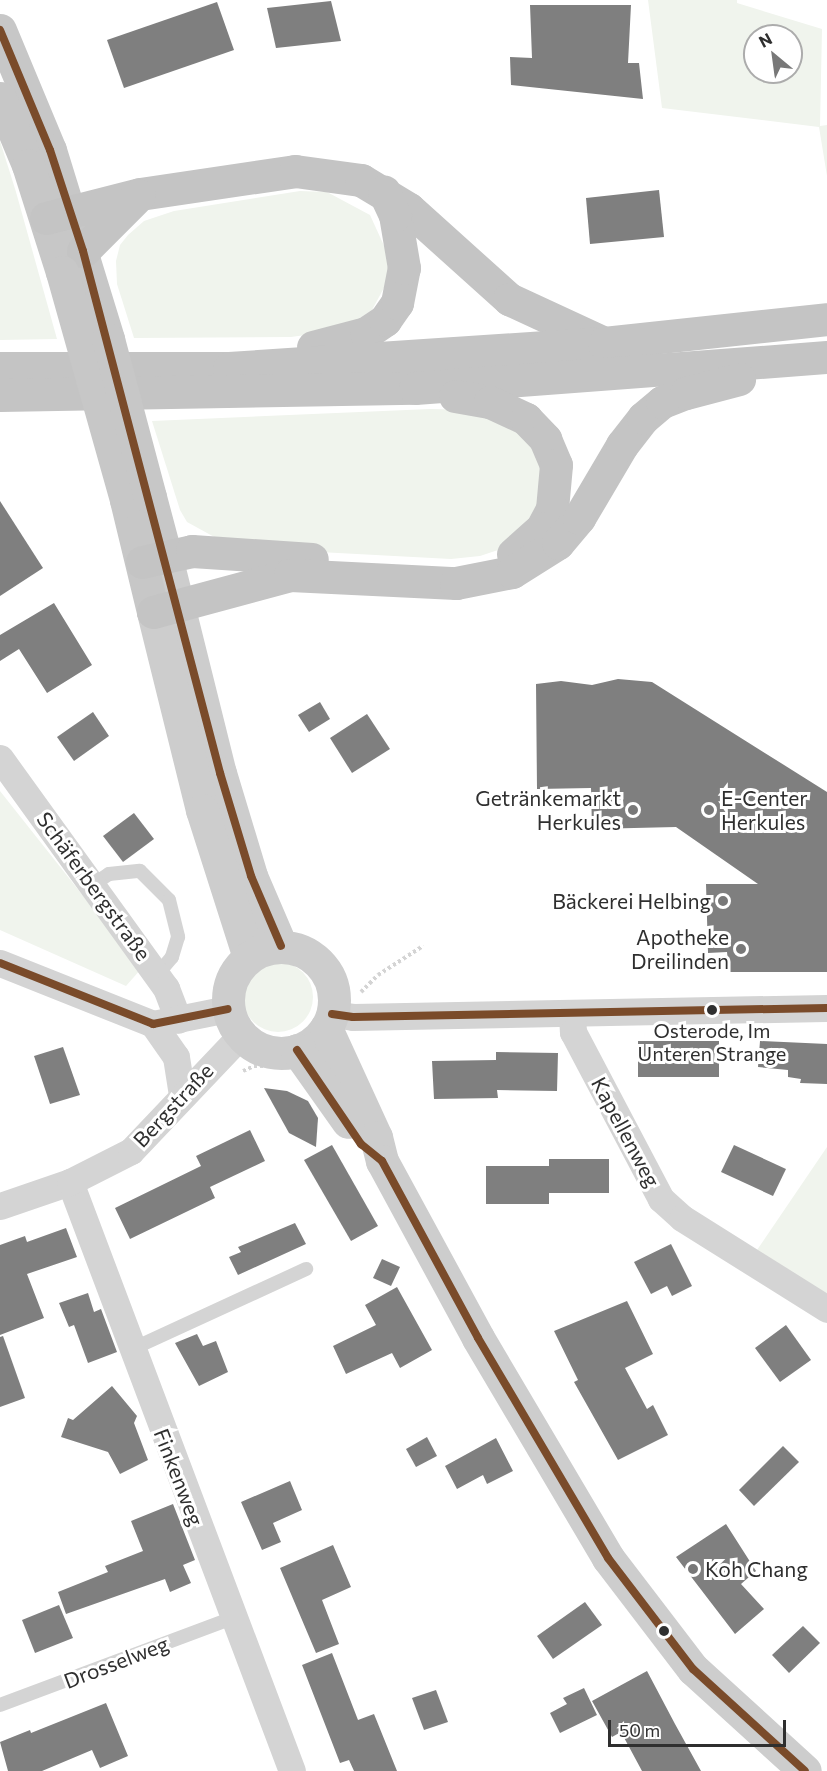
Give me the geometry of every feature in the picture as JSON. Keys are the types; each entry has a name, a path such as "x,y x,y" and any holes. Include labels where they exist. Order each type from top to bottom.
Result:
{"highway":[{"path":"58,214 140,194 295,171 361,180 384,191 509,299 604,343"},
{"path":"229,368 366,333 385,320 397,303 404,268 395,215 384,191"},
{"path":"78,265 140,194"},
{"path":"0,368 229,368 604,343 827,319"},
{"path":"0,395 415,388 825,357"},
{"path":"166,609 290,575 456,583 512,572 558,543 579,518 622,445 643,418 662,402 686,393 825,357"},
{"path":"154,559 192,551 455,569 505,558 526,546 552,509 556,465 544,439 526,419 506,408 415,388"}],"main road":[{"path":"0,30 50,150 58,214"},
{"path":"0,98 58,214 78,265 166,609 202,810 249,957"},
{"path":"166,609 251,876 281,946"},
{"path":"337,1020 314,1041 297,1050 267,1051 235,1022 231,980 249,957 281,946 308,954 323,968 332,987 337,1020 382,1161 478,1338 608,1558 693,1669 805,1771"},
{"path":"297,1050 327,1089 361,1144 382,1161"}],"street":[{"name":"Schäferbergstraße","path":"0,758 94,884 157,975 165,1022 176,1058 182,1096"},
{"path":"0,963 165,1022 235,1022"},
{"path":"337,1020 827,1008"},
{"name":"Kapellenweg","path":"572,1014 573,1032 662,1199 682,1218 827,1309"},
{"name":"Bergstraße","path":"0,1206 70,1182 131,1151 182,1096 235,1022"},
{"name":"Finkenweg","path":"70,1182 130,1350 292,1771"}],"lane":[{"path":"94,884 109,874 140,871 169,900 178,937 172,957 157,975"},
{"path":"130,1350 306,1269"},
{"name":"Drosselweg","path":"0,1705 233,1618"}],"path":[{"path":"337,1020 366,987 423,946"}],"shaded area":[{"path":"648,0 737,0 737,3 822,29 820,126 827,125 827,176 819,127 662,108"},
{"path":"0,141 16,192 57,339 0,340"},
{"path":"300,191 327,192 370,215 391,261 386,284 372,310 342,330 291,337 134,338 117,284 116,261 120,245 128,235 144,221 174,211"},
{"path":"430,409 476,410 505,420 535,445 543,468 540,506 501,549 480,556 451,559 319,552 218,539 187,522 180,510 152,421"},
{"path":"0,791 141,969 126,986 0,930"},
{"path":"278,962 291,965 303,972 310,984 313,997 310,1010 303,1022 291,1029 278,1032 265,1029 253,1022 246,1010 243,997 246,984 253,972 265,965"},
{"path":"827,1147 827,1302 755,1253"}],"building":[{"path":"331,1 341,41 276,48 267,8"},
{"path":"217,2 234,50 124,88 107,40"},
{"path":"530,5 631,5 628,63 639,63 643,99 511,85 510,57 532,58"},
{"path":"659,190 664,237 590,244 586,198"},
{"path":"0,501 43,568 0,596"},
{"path":"54,603 92,665 47,693 19,649 0,661 0,635"},
{"name":"E-Center Herkules","path":"618,679 652,682 827,792 827,972 729,972 727,952 708,953 706,884 758,884 676,827 592,829 591,788 537,789 536,684 561,681 592,685"},
{"path":"320,702 330,719 309,732 298,715"},
{"path":"93,712 109,736 74,761 57,737"},
{"path":"367,714 390,749 352,773 330,738"},
{"path":"134,813 154,839 123,862 103,836"},
{"path":"638,1041 719,1041 719,1077 638,1077"},
{"path":"760,1041 827,1044 827,1084 800,1083 801,1079 788,1077 788,1070 758,1067"},
{"path":"63,1047 80,1095 50,1104 34,1056"},
{"path":"496,1052 558,1053 557,1091 497,1090 498,1098 434,1099 432,1061 496,1060"},
{"path":"264,1088 287,1091 308,1101 318,1118 316,1147 289,1133"},
{"path":"250,1130 265,1161 210,1187 215,1198 130,1239 115,1208 201,1166 196,1156"},
{"path":"332,1145 378,1226 351,1241 304,1160"},
{"path":"734,1145 786,1169 773,1196 721,1172"},
{"path":"549,1159 609,1159 609,1193 549,1193 549,1204 486,1204 486,1166 549,1166"},
{"path":"295,1223 306,1244 238,1275 229,1257 241,1252 238,1247"},
{"path":"66,1228 77,1257 27,1274 44,1318 0,1335 0,1245 25,1236 27,1242"},
{"path":"671,1244 692,1286 672,1296 667,1286 651,1294 634,1262"},
{"path":"382,1259 400,1267 391,1286 373,1278"},
{"path":"397,1287 432,1350 400,1368 392,1353 346,1374 333,1346 376,1325 365,1305"},
{"path":"88,1293 94,1312 101,1309 117,1352 88,1363 74,1325 69,1327 59,1303"},
{"path":"627,1301 653,1354 625,1368 647,1409 653,1405 668,1435 618,1460 574,1382 578,1380 554,1331"},
{"path":"786,1325 811,1360 780,1382 755,1348"},
{"path":"197,1334 203,1346 216,1341 228,1372 199,1386 175,1343"},
{"path":"3,1336 25,1398 0,1407 0,1337"},
{"path":"112,1386 137,1416 134,1423 148,1460 120,1474 108,1452 61,1437 68,1418 73,1420"},
{"path":"427,1437 437,1456 416,1467 406,1449"},
{"path":"496,1438 513,1471 487,1484 483,1475 457,1489 445,1466"},
{"path":"783,1446 799,1462 754,1506 739,1490"},
{"path":"290,1481 302,1510 273,1523 281,1542 262,1550 241,1502"},
{"path":"173,1504 195,1560 183,1565 191,1583 170,1592 165,1579 66,1614 58,1592 108,1572 105,1566 143,1551 131,1521"},
{"path":"726,1524 756,1571 741,1584 764,1609 735,1634 676,1557"},
{"path":"333,1545 351,1587 322,1600 339,1644 316,1653 280,1568"},
{"path":"585,1602 602,1625 553,1659 537,1636"},
{"path":"59,1605 73,1638 35,1653 22,1620"},
{"path":"803,1626 820,1643 789,1673 772,1655"},
{"path":"332,1653 358,1720 374,1714 397,1771 354,1771 349,1760 340,1763 302,1665"},
{"path":"647,1671 701,1771 642,1771 621,1732 612,1737 592,1701"},
{"path":"584,1688 597,1715 560,1733 550,1713 567,1704 563,1698"},
{"path":"436,1690 448,1722 424,1730 412,1698"},
{"path":"106,1703 128,1756 100,1768 92,1750 42,1771 8,1771 0,1742 30,1730 31,1733"}],"transit line":[{"path":"0,30 50,150 83,251 220,773 251,876 281,946"},
{"path":"0,963 153,1024 228,1009"},
{"path":"332,1014 353,1017 827,1008"},
{"path":"297,1050 361,1144 382,1161 478,1338 608,1558 693,1669 805,1771"}],"place":[{"name":"Getränkemarkt Herkules","path":"633,810"},
{"name":"E-Center Herkules","path":"709,810"},
{"name":"Bäckerei Helbing","path":"723,901"},
{"name":"Apotheke Dreilinden","path":"741,949"},
{"name":"Osterode, Im Unteren Strange","path":"712,1010"},
{"name":"Koh Chang","path":"693,1569"}]}
